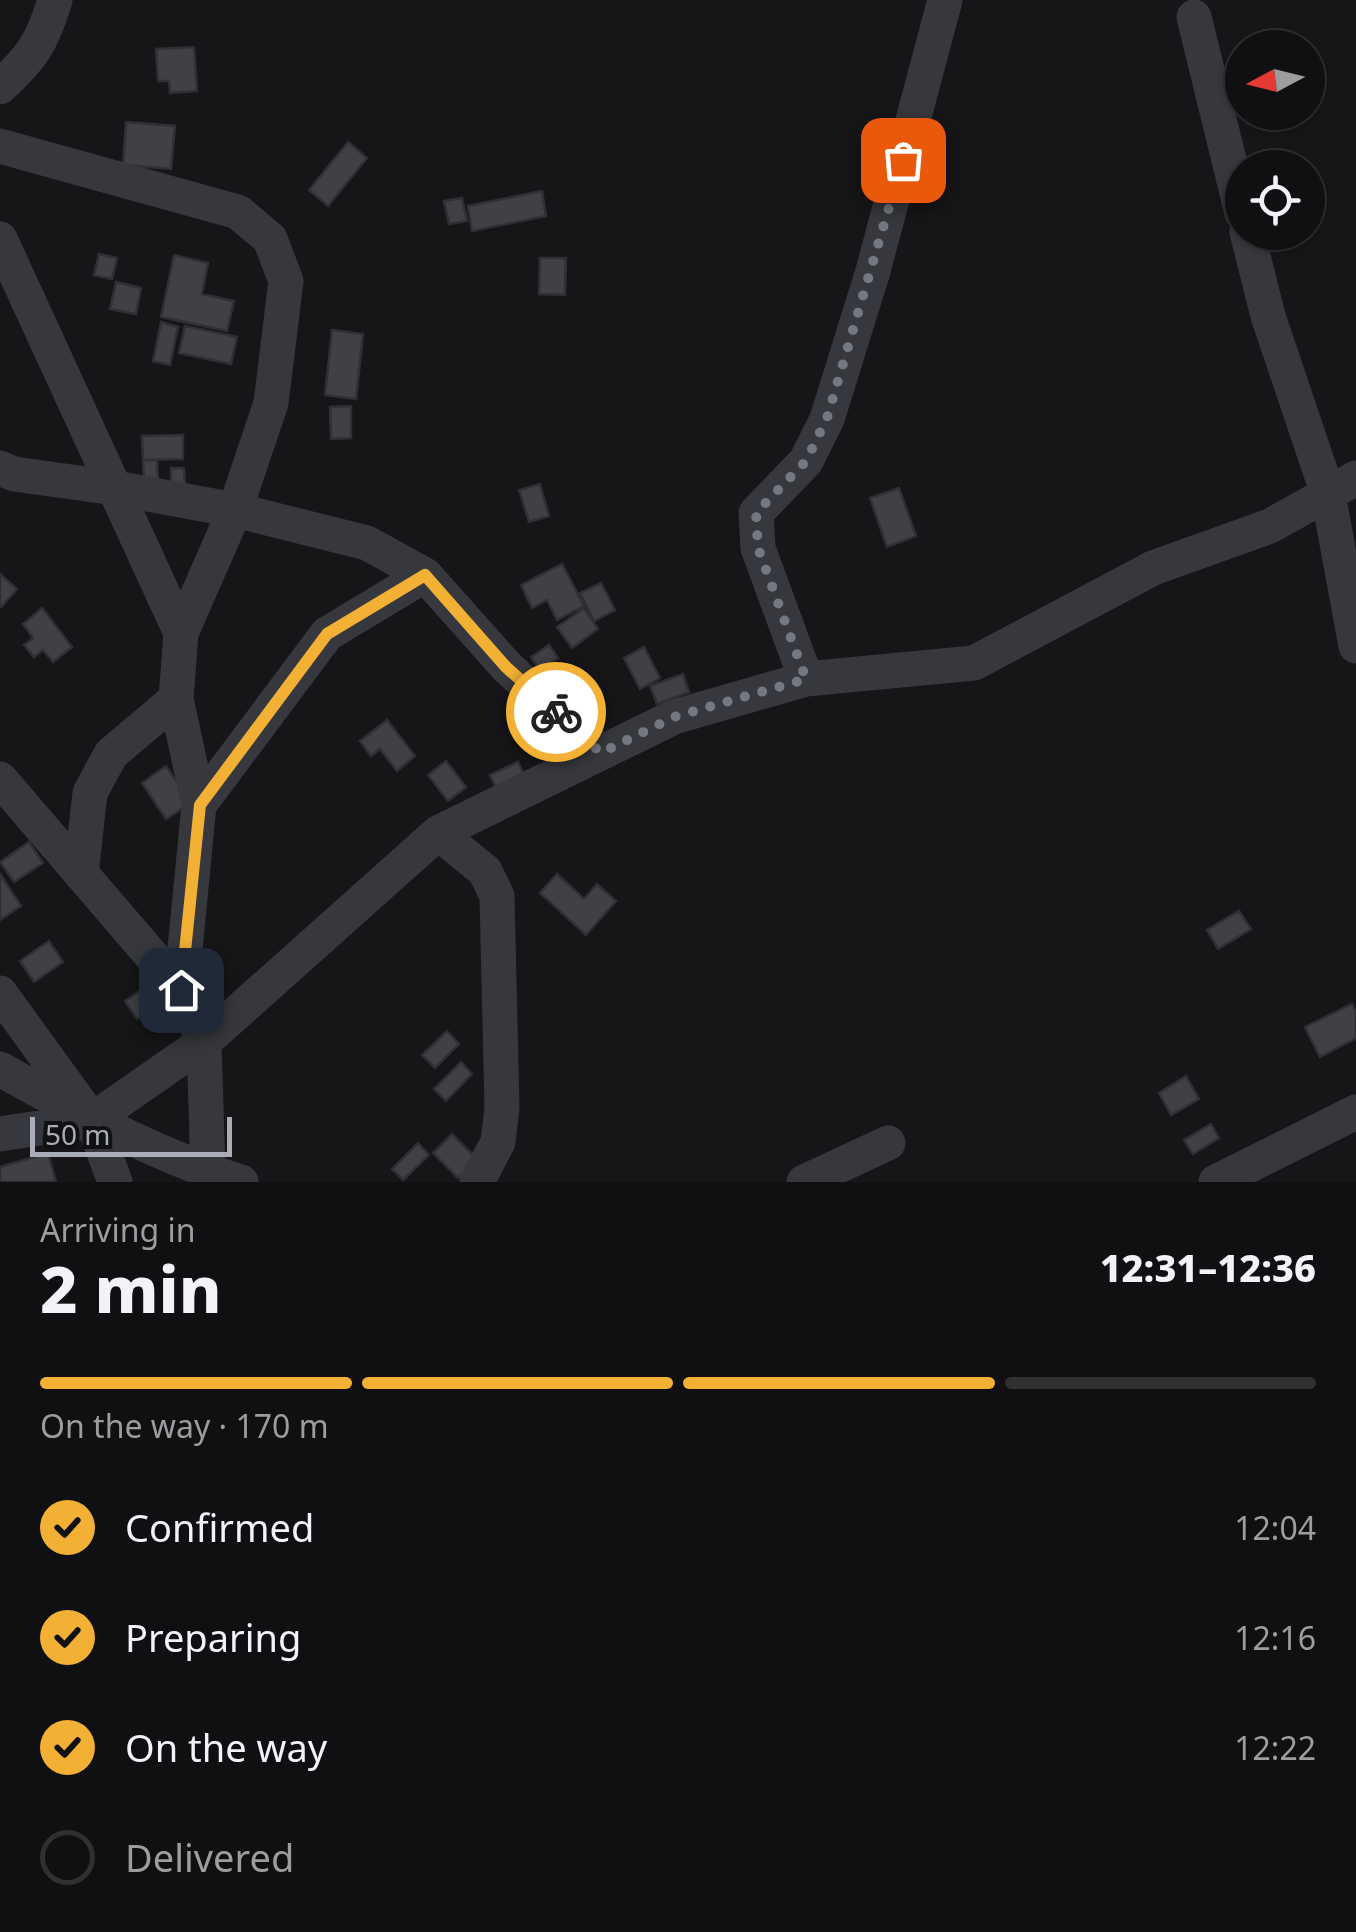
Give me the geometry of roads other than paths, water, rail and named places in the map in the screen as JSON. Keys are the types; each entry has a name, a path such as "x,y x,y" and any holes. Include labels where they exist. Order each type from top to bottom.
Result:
{"street":[{"path":"0,87 30,60 45,34 56,0"},
{"path":"806,679 758,548 756,513 806,461 827,418 873,271 945,0"},
{"path":"1194,17 1227,150"},
{"path":"0,146 238,212 270,239 286,281 271,403 235,510 181,633 176,699 200,805 181,990"},
{"path":"0,238 181,633"},
{"path":"1252,250 1268,316 1343,504 1356,646"},
{"path":"5,480 115,488 235,510 367,544 425,575 506,667 601,753"},
{"path":"0,1134 92,1120 204,1042 438,834 674,717 806,679 974,664 1153,568 1343,504"},
{"path":"200,805 327,634 425,575"},
{"path":"82,874 90,792 110,754 176,699"},
{"path":"0,780 181,990 204,1042 224,1177"},
{"path":"438,834 485,870 497,896 502,1108 498,1142 477,1182"},
{"path":"0,993 92,1120 115,1182"},
{"path":"0,1070 92,1120 224,1177"},
{"path":"1216,1182 1356,1112"},
{"path":"804,1182 888,1143"}]}
